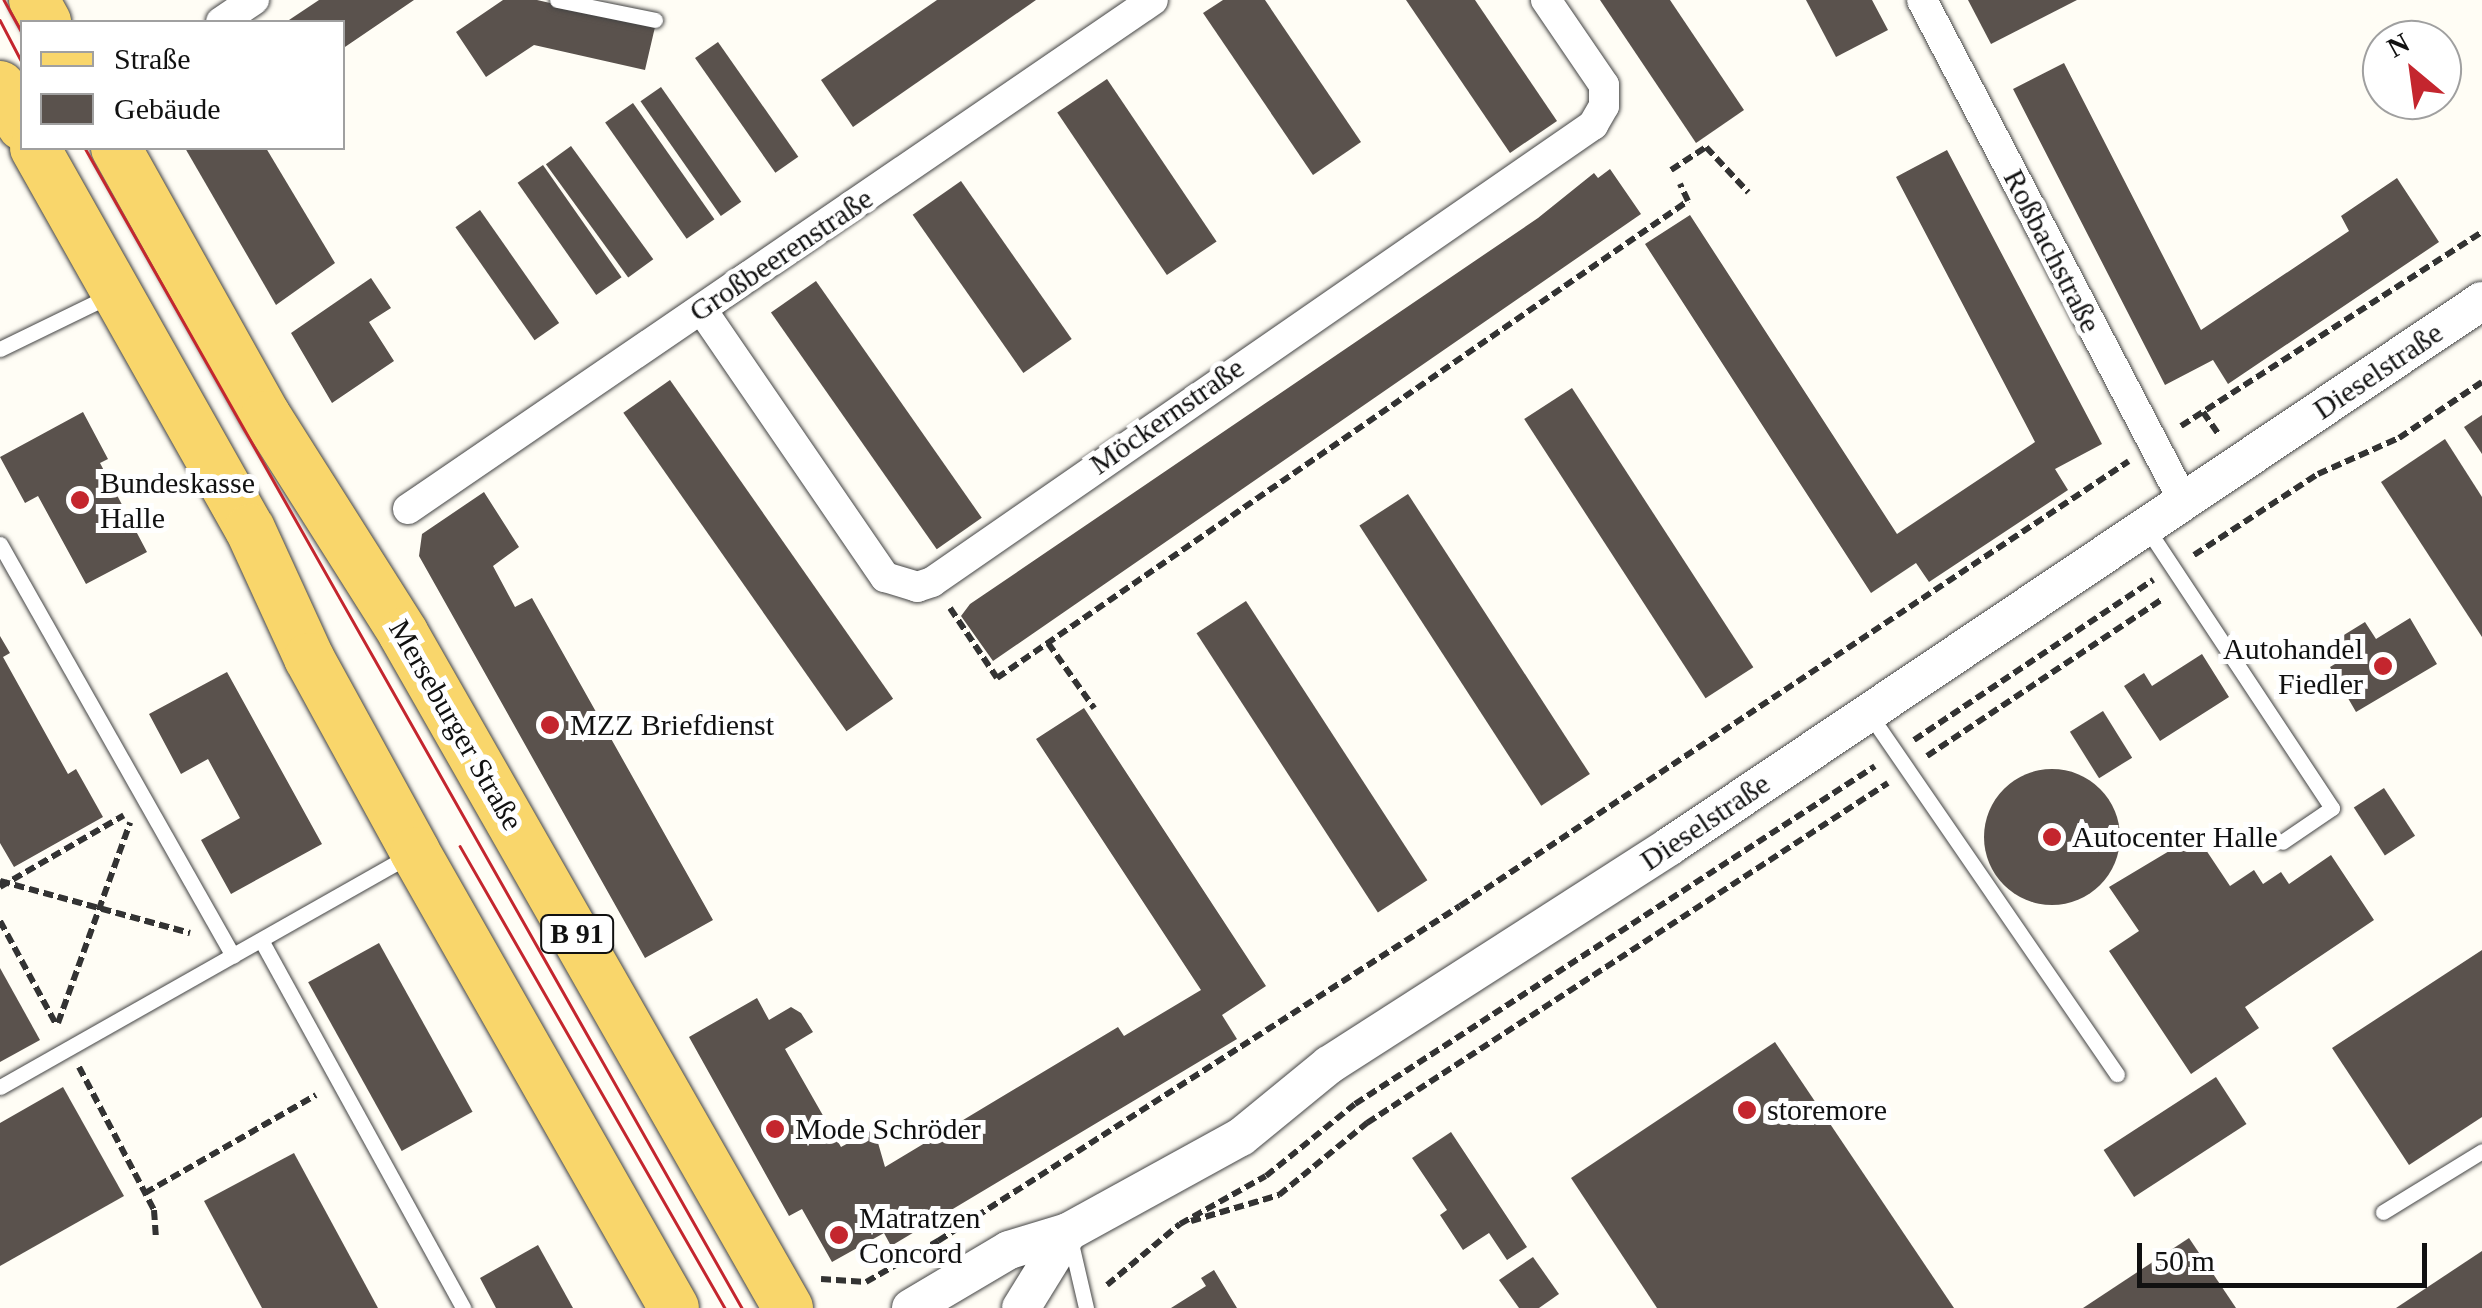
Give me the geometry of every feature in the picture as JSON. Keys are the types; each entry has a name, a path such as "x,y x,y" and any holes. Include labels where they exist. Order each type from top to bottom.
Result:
{"main road":[{"path":"0,86 20,122"},
{"path":"36,150 250,528 309,658 415,852 674,1308"},
{"name":"Merseburger Straße","path":"117,150 266,416 404,632 799,1290"}],"street":[{"path":"224,20 254,0"},
{"name":"Großbeerenstraße","path":"408,509 1153,0"},
{"name":"Möckernstraße","path":"932,582 1594,124 1604,106 1604,85 1546,0"},
{"name":"Roßbachstraße","path":"1922,0 2184,502"},
{"name":"Dieselstraße","path":"911,1308 1009,1250 1068,1232 1241,1137 1329,1065 1869,713 2482,302"},
{"path":"702,310 885,577 917,587 932,582"},
{"path":"1020,1308 1068,1232"}],"lane":[{"path":"557,0 655,20"},
{"path":"0,348 117,292"},
{"path":"2146,527 2332,808 2282,842"},
{"path":"0,544 7,572 233,956"},
{"path":"1869,713 2118,1074"},
{"path":"0,1087 415,852"},
{"path":"261,940 463,1308"},
{"path":"2383,1212 2482,1151"},
{"path":"1068,1232 1090,1302"}],"path":[{"path":"1670,170 1706,148 1748,192"},
{"path":"932,582 997,678 1688,201 1680,184"},
{"path":"799,1290 856,1285 938,1240 1604,812 2153,444 2482,232"},
{"path":"1090,1302 1180,1224 1266,1176 1355,1104 2172,567 2213,545 2302,484 2398,438 2482,382"},
{"path":"1180,1224 1279,1195 1367,1124 2184,584 2213,545"},
{"path":"1048,643 1094,708"},
{"path":"1,885 144,804"},
{"path":"57,1026 122,834 144,804"},
{"path":"1,885 200,936 233,956"},
{"path":"0,921 145,1192 156,1237"},
{"path":"145,1192 339,1082"}],"building":[{"path":"319,0 414,0 345,47 345,20 289,20"},
{"path":"503,0 537,0 655,27 645,70 534,45 486,77 456,32"},
{"path":"937,0 1036,0 853,127 821,80"},
{"path":"1223,0 1265,0 1361,142 1313,175 1203,13"},
{"path":"1406,0 1475,0 1557,121 1510,153"},
{"path":"1600,0 1670,0 1744,110 1696,143"},
{"path":"1806,0 1872,0 1888,30 1836,57"},
{"path":"1968,0 2077,0 1991,44"},
{"path":"718,42 798,157 775,173 695,58"},
{"path":"2064,63 2201,330 2349,231 2341,216 2397,178 2439,242 2228,384 2213,360 2165,385 2013,89"},
{"path":"1107,79 1217,241 1167,275 1057,113"},
{"path":"661,87 741,202 721,216 641,101"},
{"path":"633,103 714,219 687,239 605,123"},
{"path":"571,146 653,259 628,277 546,164"},
{"path":"186,150 267,150 335,263 276,305"},
{"path":"1947,150 2102,444 2055,469 2068,490 1929,582 1916,563 1871,593 1645,244 1690,215 1897,534 2035,442 1896,177"},
{"path":"543,165 622,277 596,295 518,183"},
{"path":"1610,169 1641,214 993,661 961,616 970,604 1538,218 1594,173 1598,178"},
{"path":"961,181 1072,339 1023,373 913,215"},
{"path":"480,210 559,323 535,340 455,227"},
{"path":"371,278 391,308 369,322 394,361 332,403 291,333"},
{"path":"816,281 982,518 937,549 771,313"},
{"path":"670,380 893,699 846,731 623,413"},
{"path":"1572,388 1753,667 1706,698 1524,419"},
{"name":"Bundeskasse Halle","path":"83,412 108,459 100,463 147,552 86,584 38,496 25,503 0,457"},
{"path":"2482,415 2482,454 2464,427"},
{"path":"2445,439 2482,497 2482,637 2381,482"},
{"path":"484,492 519,547 493,566 515,607 532,598 713,920 645,958 419,556 422,534"},
{"path":"1408,494 1590,774 1541,806 1359,526"},
{"path":"1246,601 1427,880 1378,912 1197,633"},
{"name":"Autohandel Fiedler","path":"2410,618 2437,664 2356,712 2330,667 2350,655 2339,638 2365,622 2376,639"},
{"path":"0,636 10,653 3,657 68,774 76,769 103,817 14,867 0,843"},
{"path":"2202,654 2229,697 2160,741 2124,686 2144,673 2152,686"},
{"path":"227,672 322,844 231,894 201,840 240,818 208,759 181,774 149,714"},
{"path":"1084,708 1266,986 1222,1015 1237,1039 891,1246 884,1233 832,1262 802,1209 789,1216 689,1037 757,998 769,1020 791,1007 801,1013 813,1032 785,1049 841,1147 874,1129 885,1167 1118,1027 1124,1036 1201,990 1036,739"},
{"path":"2103,711 2132,758 2099,778 2070,732"},
{"name":"Autocenter Halle","path":"2052,769 2078,775 2100,789 2114,811 2120,837 2114,863 2100,885 2078,899 2052,905 2026,899 2004,885 1990,863 1984,837 1990,811 2004,789 2026,775"},
{"path":"2384,788 2415,836 2385,855 2354,808"},
{"path":"2196,835 2230,886 2254,870 2263,884 2281,872 2289,884 2331,855 2374,920 2245,1007 2259,1028 2191,1074 2109,951 2139,931 2109,887"},
{"path":"379,943 473,1112 402,1151 308,982"},
{"path":"2482,950 2482,1117 2409,1165 2332,1048"},
{"path":"0,968 40,1040 0,1062"},
{"name":"storemore","path":"1775,1042 1954,1308 1657,1308 1571,1178"},
{"path":"2216,1077 2246,1124 2134,1197 2104,1150"},
{"path":"63,1087 124,1196 0,1266 0,1123"},
{"path":"1451,1132 1527,1247 1507,1260 1489,1233 1463,1250 1440,1215 1447,1210 1412,1158"},
{"path":"294,1153 378,1308 262,1308 204,1201"},
{"path":"2189,1238 2236,1308 2083,1308"},
{"path":"538,1245 573,1308 496,1308 480,1278"},
{"path":"2482,1251 2482,1308 2396,1308"},
{"path":"1533,1257 1559,1294 1539,1308 1519,1308 1499,1280"},
{"path":"1214,1270 1237,1308 1171,1308 1206,1286 1201,1278"}],"tram line":[{"path":"4,0 20,29"},
{"path":"0,20 20,58"},
{"path":"86,150 742,1308"},
{"path":"460,846 725,1308"}],"place":[{"name":"Bundeskasse Halle","path":"80,500"},
{"name":"Autohandel Fiedler","path":"2383,666"},
{"name":"MZZ Briefdienst","path":"550,725"},
{"name":"Autocenter Halle","path":"2052,837"},
{"name":"storemore","path":"1747,1110"},
{"name":"Mode Schröder","path":"775,1129"},
{"name":"Matratzen Concord","path":"839,1235"}]}
